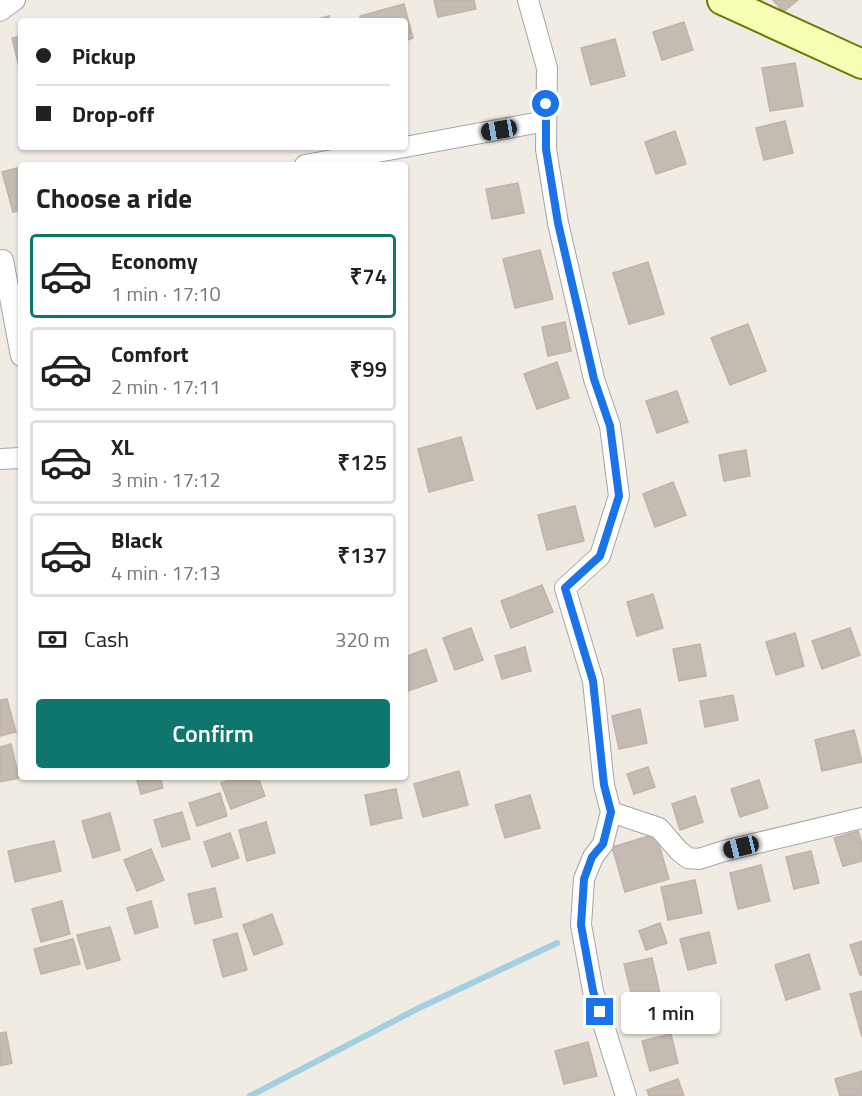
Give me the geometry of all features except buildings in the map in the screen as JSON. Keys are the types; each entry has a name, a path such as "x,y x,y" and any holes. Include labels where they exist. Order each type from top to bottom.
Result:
{"main road":[{"path":"722,0 862,64"}],"street":[{"path":"0,11 15,0"},
{"path":"528,0 547,68 546,149 558,223 594,379 610,426 619,496 600,556 565,588 593,681 604,785 611,812 603,844 592,857 584,879 581,925 593,991 626,1096"},
{"path":"408,146 546,121"},
{"path":"322,162 388,150"},
{"path":"8,258 18,333"},
{"path":"0,459 18,458"},
{"path":"611,812 659,828 688,858 699,859 862,818"}],"waterway":[{"path":"250,1096 419,1008 557,943"}],"route":[{"path":"546,104 546,149 558,223 594,379 610,426 619,496 600,556 565,588 593,681 604,785 611,812 603,844 592,857 584,879 581,925 593,991 600,1012"}]}
